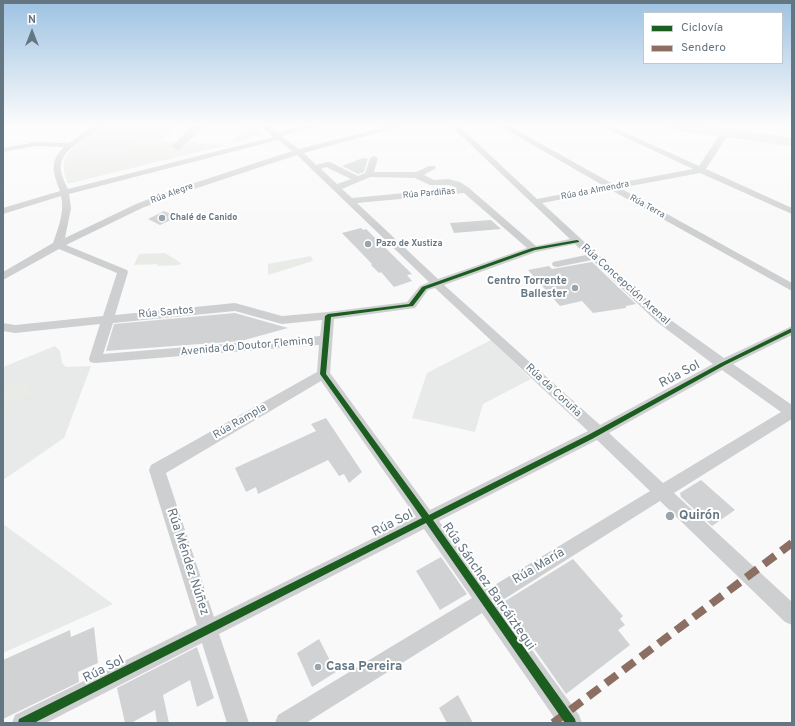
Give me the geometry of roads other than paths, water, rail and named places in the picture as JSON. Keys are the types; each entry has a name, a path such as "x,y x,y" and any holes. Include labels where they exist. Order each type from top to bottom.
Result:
{"street":[{"path":"59,160 56,169 67,203 58,245 123,272 108,319"},
{"path":"3,207 184,160"},
{"name":"Rúa Alegre","path":"3,277 58,245 139,206 183,189 274,160"},
{"name":"Rúa da Coruña","path":"306,160 437,284 598,432 792,615"},
{"path":"370,174 374,160"},
{"name":"Rúa Concepción Arenal","path":"490,160 661,319 792,412"},
{"name":"Rúa Terra","path":"564,160 792,288"},
{"path":"679,160 792,211"},
{"path":"701,170 708,160"},
{"path":"315,168 327,164 358,179"},
{"path":"417,175 432,168"},
{"name":"Rúa da Almendra","path":"535,202 701,170"},
{"path":"336,188 370,174 417,175 433,183 449,182 457,184 466,190"},
{"name":"Rúa Pardiñas","path":"351,201 466,190 534,249"},
{"path":"3,211 63,191"},
{"path":"328,316 411,305 424,288 534,249 577,241"},
{"path":"557,264 593,257"},
{"name":"Rúa Santos","path":"3,327 15,329 235,307 282,320 328,316"},
{"name":"Avenida do Doutor Fleming","path":"108,319 95,359 325,340 328,316"},
{"name":"Rúa Sol","path":"23,723 428,519 598,432 723,364 792,330"},
{"path":"323,374 325,340"},
{"name":"Rúa Rampla","path":"157,470 323,374"},
{"name":"Rúa Sánchez Barcáiztegui","path":"323,374 428,519 571,723"},
{"name":"Rúa María","path":"286,723 792,412"},
{"name":"Rúa Méndez Núñez","path":"157,470 238,723"}],"place":[{"name":"Chalé de Canido","path":"162,218"},
{"name":"Pazo de Xustiza","path":"368,244"},
{"name":"Centro Torrente Ballester","path":"575,288"},
{"name":"Quirón","path":"670,516"},
{"name":"Casa Pereira","path":"318,667"}]}
